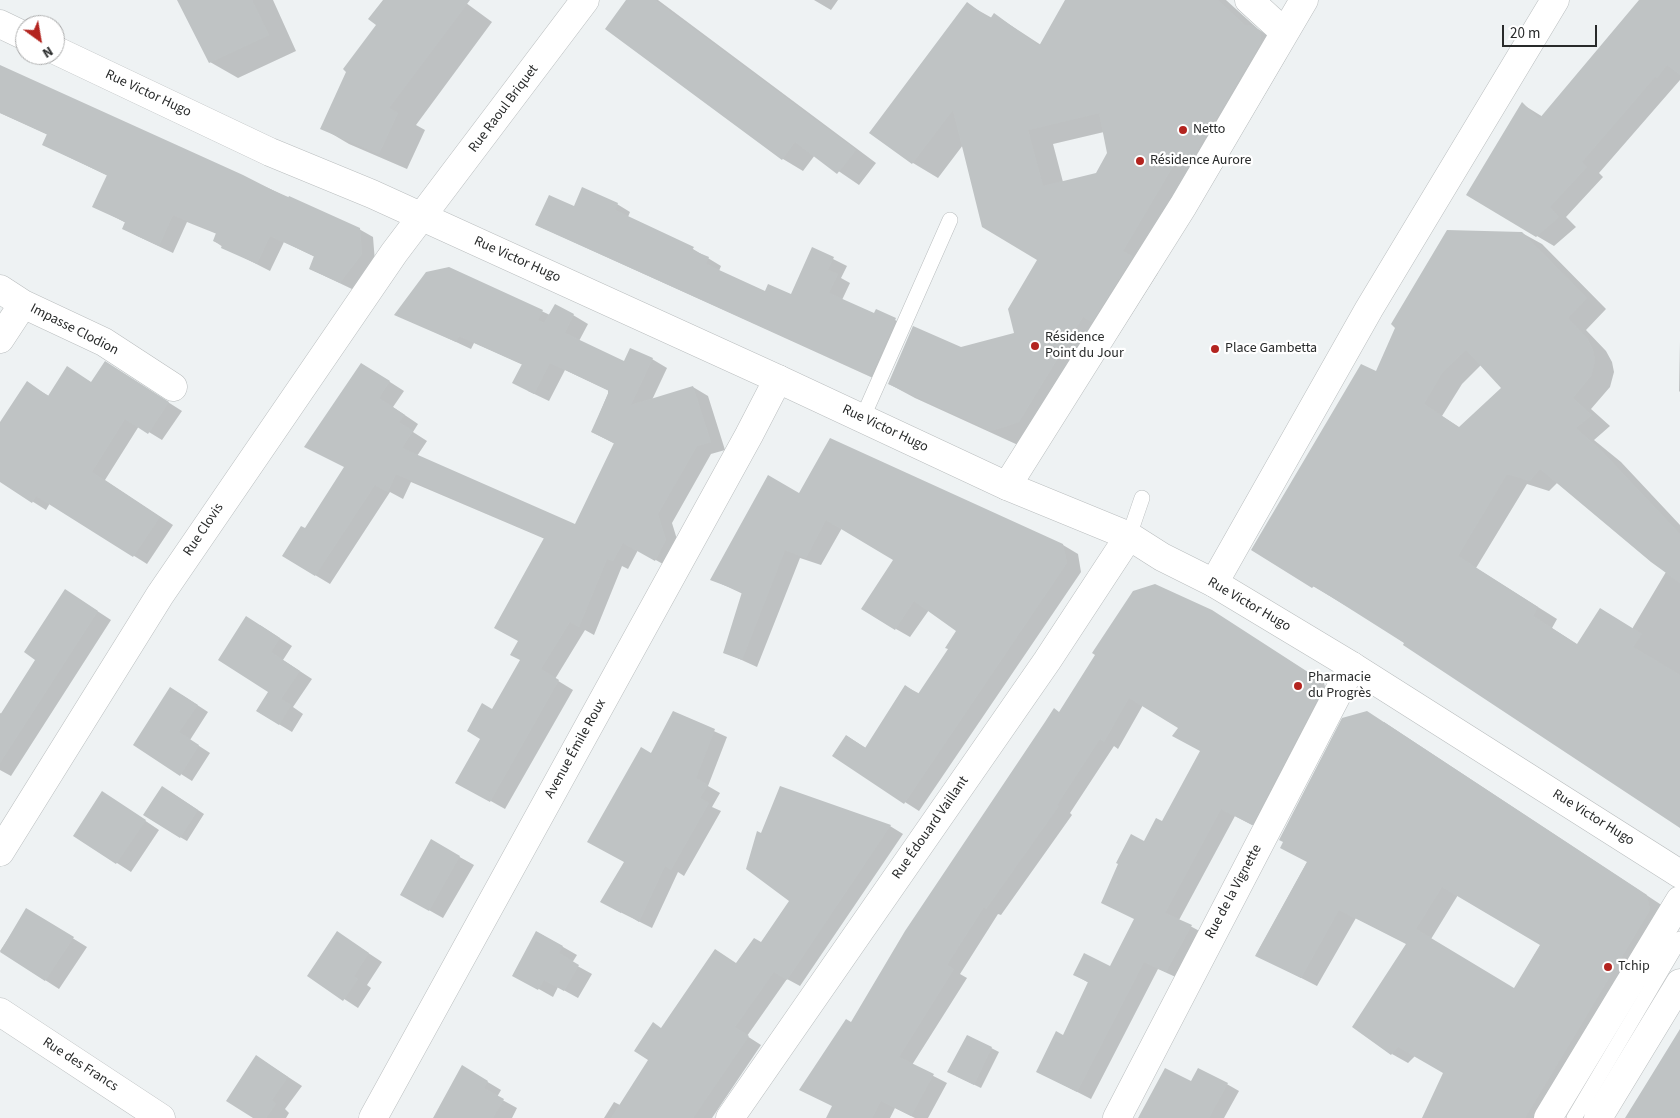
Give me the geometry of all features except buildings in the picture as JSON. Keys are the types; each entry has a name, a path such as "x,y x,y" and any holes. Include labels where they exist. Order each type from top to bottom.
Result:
{"street":[{"name":"Rue Raoul Briquet","path":"421,217 585,0"},
{"path":"1249,0 1284,32"},
{"path":"1007,486 1183,206 1304,0"},
{"path":"1214,583 1369,309 1555,0"},
{"path":"0,24 15,31"},
{"name":"Rue Victor Hugo","path":"65,55 270,152 421,217 778,379 1007,486 1129,536 1162,557 1214,583 1352,666 1680,874"},
{"name":"Rue Clovis","path":"0,852 160,595 394,253 421,217"},
{"name":"Impasse Clodion","path":"0,288 23,304 104,342 173,387"},
{"path":"0,339 23,304"},
{"name":"Avenue Émile Roux","path":"373,1118 778,379"},
{"name":"Rue Édouard Vaillant","path":"738,1116 1047,661 1129,536"},
{"name":"Rue de la Vignette","path":"1117,1118 1352,666"},
{"path":"1548,1118 1680,900"},
{"path":"1598,1118 1680,983"},
{"name":"Rue des Francs","path":"0,1012 160,1118"}],"lane":[{"path":"862,419 950,220"},
{"path":"1129,536 1142,498"},
{"path":"1574,1118 1680,940"}],"place":[{"name":"Netto","path":"1183,130"},
{"name":"Résidence Aurore","path":"1140,161"},
{"name":"Résidence Point du Jour","path":"1035,346"},
{"name":"Place Gambetta","path":"1215,349"},
{"name":"Pharmacie du Progrès","path":"1298,686"},
{"name":"Tchip","path":"1608,967"}]}
